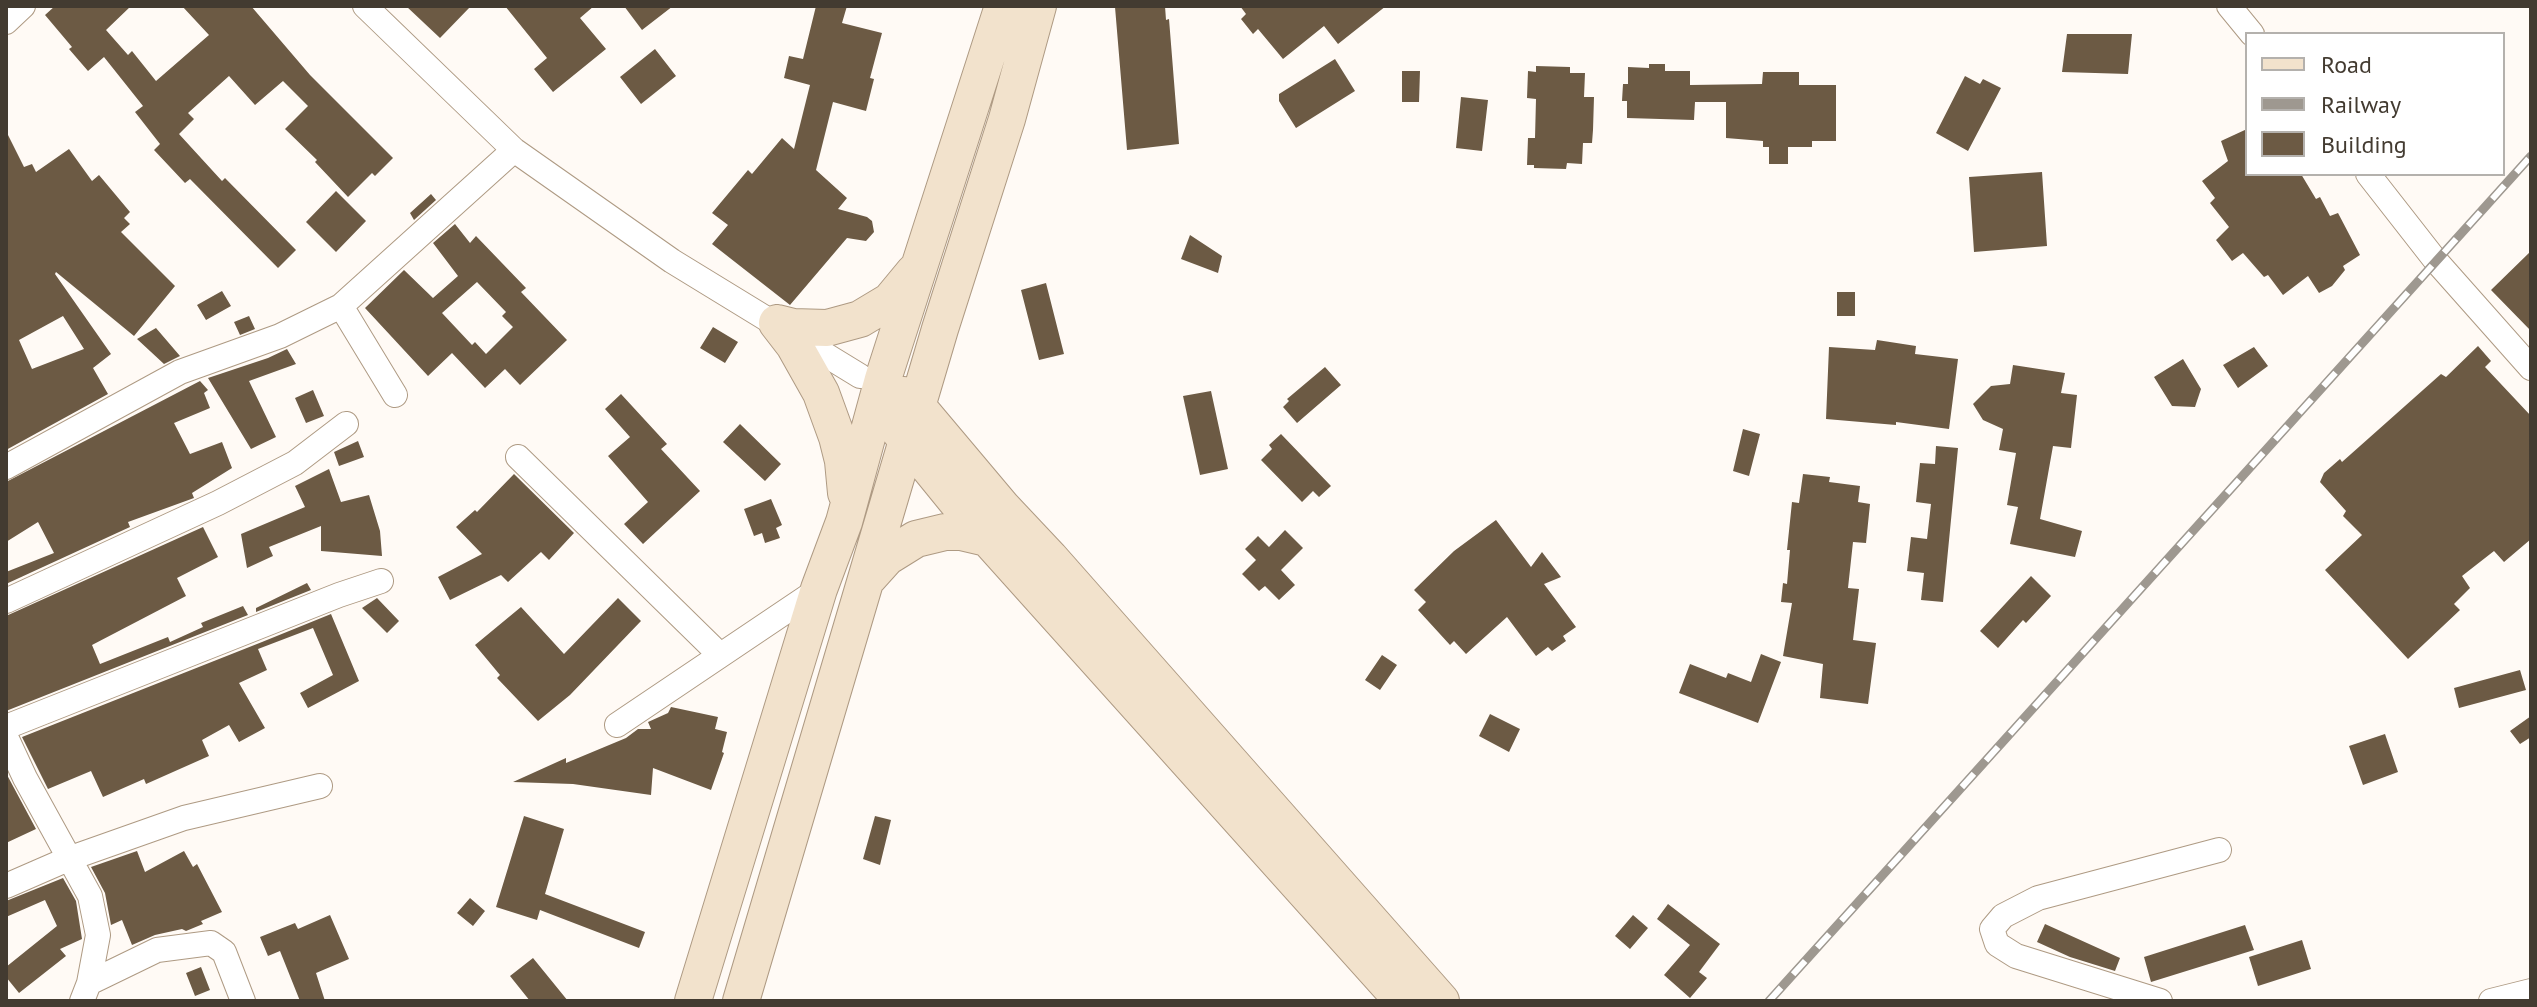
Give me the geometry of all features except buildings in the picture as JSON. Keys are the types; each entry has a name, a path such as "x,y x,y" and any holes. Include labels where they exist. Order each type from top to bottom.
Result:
{"main road":[{"path":"693,1001 819,589 844,522 874,386 923,256 1003,6"},
{"path":"741,1001 917,406 1007,119 1038,6"},
{"path":"777,323 818,329 860,319 875,312 897,294 923,256"},
{"path":"777,323 808,368 830,415 846,481 844,522"},
{"path":"874,386 917,406 1002,507 1061,569 1441,1001"},
{"path":"874,386 907,441 975,524 1403,1001"},
{"path":"866,583 887,557 916,539 945,532 961,532 991,539"}],"street":[{"path":"6,22 23,6"},
{"path":"365,6 514,150 672,261 777,323 874,386"},
{"path":"2229,6 2250,32"},
{"path":"6,467 180,372 280,336 332,310 514,150"},
{"path":"2370,176 2436,261 2531,368"},
{"path":"332,310 395,395"},
{"path":"6,601 295,463 346,424"},
{"path":"518,457 720,655"},
{"path":"6,727 381,581"},
{"path":"617,725 819,589"},
{"path":"6,737 90,896 98,935 85,992"},
{"path":"6,886 68,859 184,818 320,786"},
{"path":"2160,1001 2016,956 1997,944 1992,929 2003,916 2038,898 2219,850"},
{"path":"85,992 157,950 211,943 224,952 243,1001"},
{"path":"2491,1001 2531,991"}],"railway":[{"path":"1769,1001 2531,156"}]}
